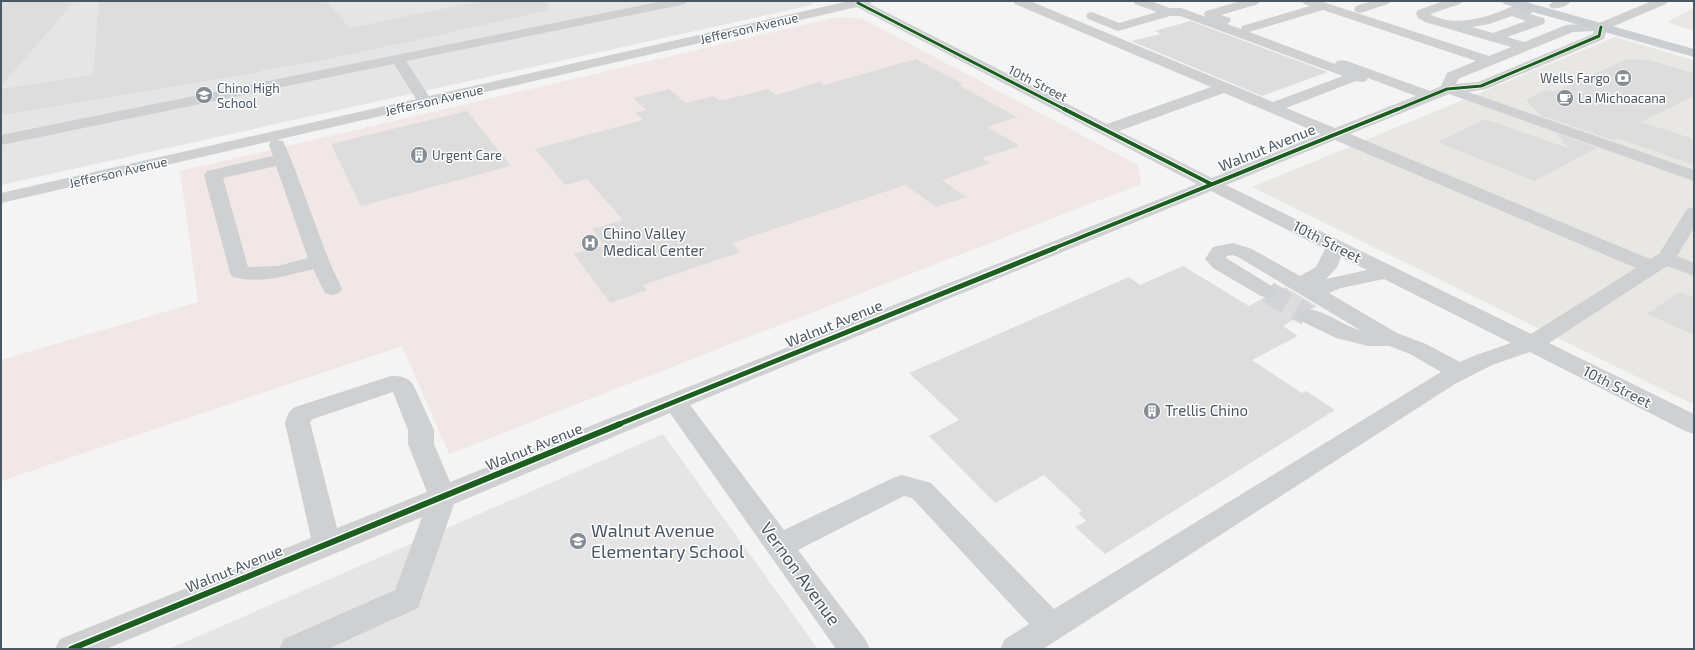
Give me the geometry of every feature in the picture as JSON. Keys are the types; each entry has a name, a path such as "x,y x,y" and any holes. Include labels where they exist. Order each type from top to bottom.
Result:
{"main road":[{"path":"1508,1 1535,5 1601,27 1694,53"},
{"path":"1535,5 1560,3 1615,21 1694,42"}],"street":[{"path":"1,140 681,1"},
{"path":"1019,1 1274,108 1658,262 1694,270"},
{"path":"1139,1 1169,12"},
{"path":"1254,1 1210,14 1425,98"},
{"path":"1308,1 1329,3 1360,9 1381,18 1494,58"},
{"path":"1360,9 1384,1"},
{"path":"1456,1 1422,13 1422,15 1429,19 1496,37 1522,46"},
{"name":"Walnut Avenue","path":"1446,89 1452,76 1522,46 1571,28 1601,27 1662,1"},
{"name":"Jefferson Avenue","path":"1,198 860,2"},
{"name":"10th Street","path":"860,2 1211,184 1694,425"},
{"path":"1247,29 1329,3 1494,58"},
{"path":"1426,12 1450,23 1474,24 1535,5"},
{"path":"1474,24 1478,29 1496,37 1538,21 1518,15 1535,5"},
{"path":"1083,12 1118,27 1169,12 1181,12 1356,76 1425,98"},
{"name":"Walnut Avenue","path":"71,649 1446,89 1481,86 1599,36 1601,27"},
{"path":"398,59 425,102"},
{"path":"1274,108 1356,76"},
{"path":"1106,130 1225,87"},
{"path":"1446,89 1694,176"},
{"path":"274,136 319,261 332,289"},
{"path":"283,159 213,175 240,273 279,272 319,261"},
{"path":"1016,649 1434,386 1484,360 1532,344 1658,262 1694,213"},
{"path":"1307,288 1327,268 1336,246"},
{"path":"1268,292 1220,264 1215,259 1220,251 1233,249 1245,253 1307,288 1389,339 1418,349 1459,372"},
{"path":"1307,288 1387,272"},
{"path":"1307,315 1344,333 1368,339 1389,339"},
{"path":"295,649 407,599 443,497 421,444 421,430 402,386 398,384 391,384 304,413 298,418 297,423 326,544"},
{"name":"Vernon Avenue","path":"675,402 854,649"},
{"path":"779,546 902,485 921,490 1051,627"}],"shaded area":[{"name":"Chino High School","path":"1,1 814,1 812,5 1,185"},
{"path":"1694,8 1694,31 1669,23 1668,21"},
{"name":"Chino Valley Medical Center","path":"838,17 863,19 1138,165 1141,184 449,454 402,346 1,481 1,360 198,302 180,171"},
{"path":"1615,37 1694,60 1694,405 1252,187"},
{"name":"Walnut Avenue Elementary School","path":"663,434 818,649 169,649"}],"building":[{"path":"1,1 75,1 1,86"},
{"path":"99,1 326,1 350,28 481,1 547,1 548,10 314,62 261,70 262,72 1,115 1,89 93,75"},
{"path":"1190,21 1328,72 1262,96 1131,41 1161,34 1155,31"},
{"path":"916,59 963,84 959,85 1017,117 987,127 1020,146 982,158 990,163 942,180 966,197 936,207 905,185 732,243 741,252 643,285 647,290 610,303 574,254 604,245 592,229 623,220 587,179 565,185 535,149 643,120 635,113 646,110 633,98 669,89 686,103 713,96 719,100 728,99 768,89 776,95 820,82 824,85"},
{"path":"1628,59 1649,60 1694,73 1694,96 1641,122 1694,139 1694,165 1617,138 1613,140 1540,115 1526,100 1545,90 1553,92"},
{"name":"Urgent Care","path":"467,111 511,166 361,206 331,144"},
{"path":"1485,119 1570,149 1556,133 1597,148 1534,181 1438,142"},
{"name":"Trellis Chino","path":"1183,266 1249,306 1263,298 1268,299 1275,297 1279,293 1279,290 1285,287 1317,306 1313,309 1299,309 1295,314 1296,318 1283,326 1298,336 1252,360 1302,393 1306,391 1335,410 1105,554 1075,527 1086,521 1078,513 1082,511 1044,475 995,503 929,436 959,420 909,373 1129,277 1140,285"},
{"path":"1679,292 1694,297 1694,335 1647,314"}],"tunnel":[{"path":"1268,292 1307,315"}],"cycle path":[{"path":"858,3 1211,184"},
{"path":"71,649 787,356 1447,89 1481,86 1599,36 1601,27"}],"place":[{"name":"Wells Fargo","path":"1623,78"},
{"name":"Chino High School","path":"204,95"},
{"name":"La Michoacana","path":"1565,98"},
{"name":"Urgent Care","path":"419,155"},
{"name":"Chino Valley Medical Center","path":"590,243"},
{"name":"Trellis Chino","path":"1152,411"},
{"name":"Walnut Avenue Elementary School","path":"578,541"}]}
